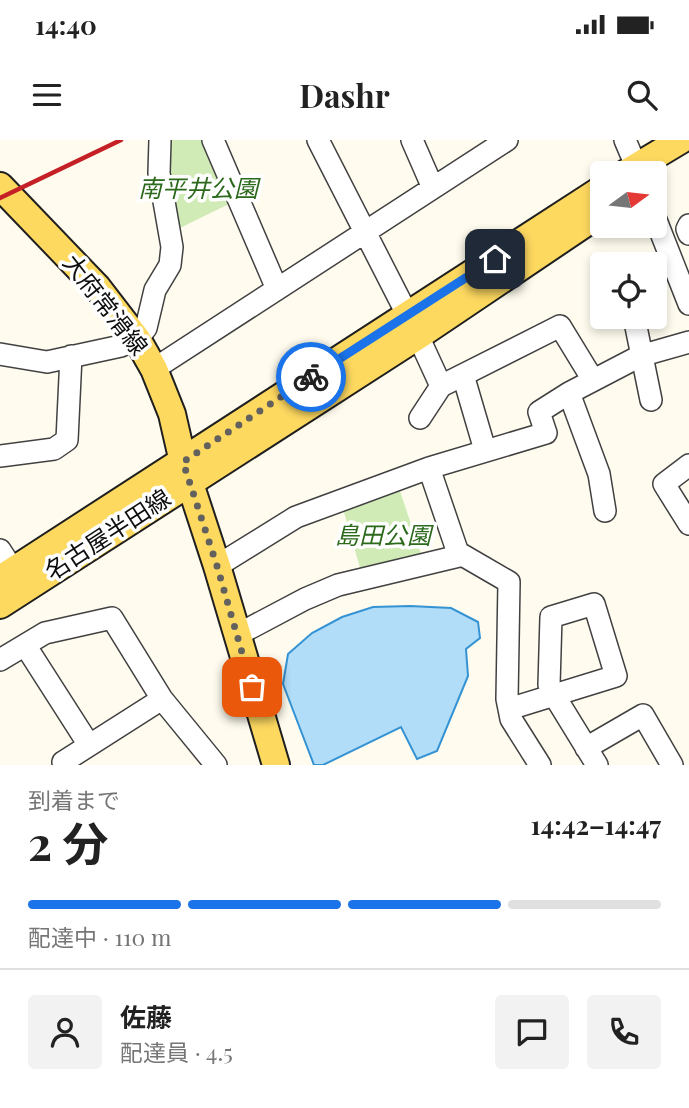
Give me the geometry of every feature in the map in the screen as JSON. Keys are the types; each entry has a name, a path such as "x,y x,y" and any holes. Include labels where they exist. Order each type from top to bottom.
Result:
{"main road":[{"path":"653,161 681,140"},
{"path":"667,162 689,154"},
{"name":"大府常滑線","path":"0,186 97,287 137,339 154,369 172,414 186,473 217,566 275,765"},
{"name":"名古屋半田線","path":"0,605 186,473 412,325 590,198"},
{"name":"名古屋半田線","path":"412,325 590,219"},
{"name":"名古屋半田線","path":"4,566 186,473"}],"street":[{"path":"0,354 47,362 121,346 137,339 146,328 155,290 170,265 172,247 159,173 160,140"},
{"path":"213,140 277,289"},
{"path":"318,140 441,386"},
{"path":"412,140 433,188"},
{"path":"625,140 634,161"},
{"path":"154,369 503,141"},
{"path":"689,225 689,234"},
{"path":"663,238 689,304"},
{"path":"421,418 441,386 560,326 593,380"},
{"path":"636,329 651,400"},
{"path":"217,566 296,517 429,468 546,433 539,412 640,356 689,342"},
{"path":"0,456 54,449 67,440 71,356"},
{"path":"463,375 485,450"},
{"path":"569,393 599,474 605,512"},
{"path":"689,465 664,484 689,524"},
{"path":"429,468 459,553 509,582 509,709 511,719 540,765"},
{"path":"237,635 338,585 459,556 459,553"},
{"path":"0,660 46,633 112,618 162,699 216,765"},
{"path":"25,645 89,746"},
{"path":"509,709 554,695 591,756 643,715 672,765"},
{"path":"65,765 63,762 162,699"}],"green space":[{"name":"南平井公園","path":"169,140 207,140 233,202 178,229 165,170"},
{"name":"島田公園","path":"399,488 424,563 363,578 343,509"}],"water":[{"path":"373,607 451,608 478,622 480,638 466,649 468,676 437,751 417,759 401,727 323,765 314,765 283,684 288,654 312,633 342,617"}],"railway":[{"path":"0,198 121,140"}],"way so far":[{"path":"252,687 183,462 311,377"}],"route":[{"path":"311,377 495,259"}]}
